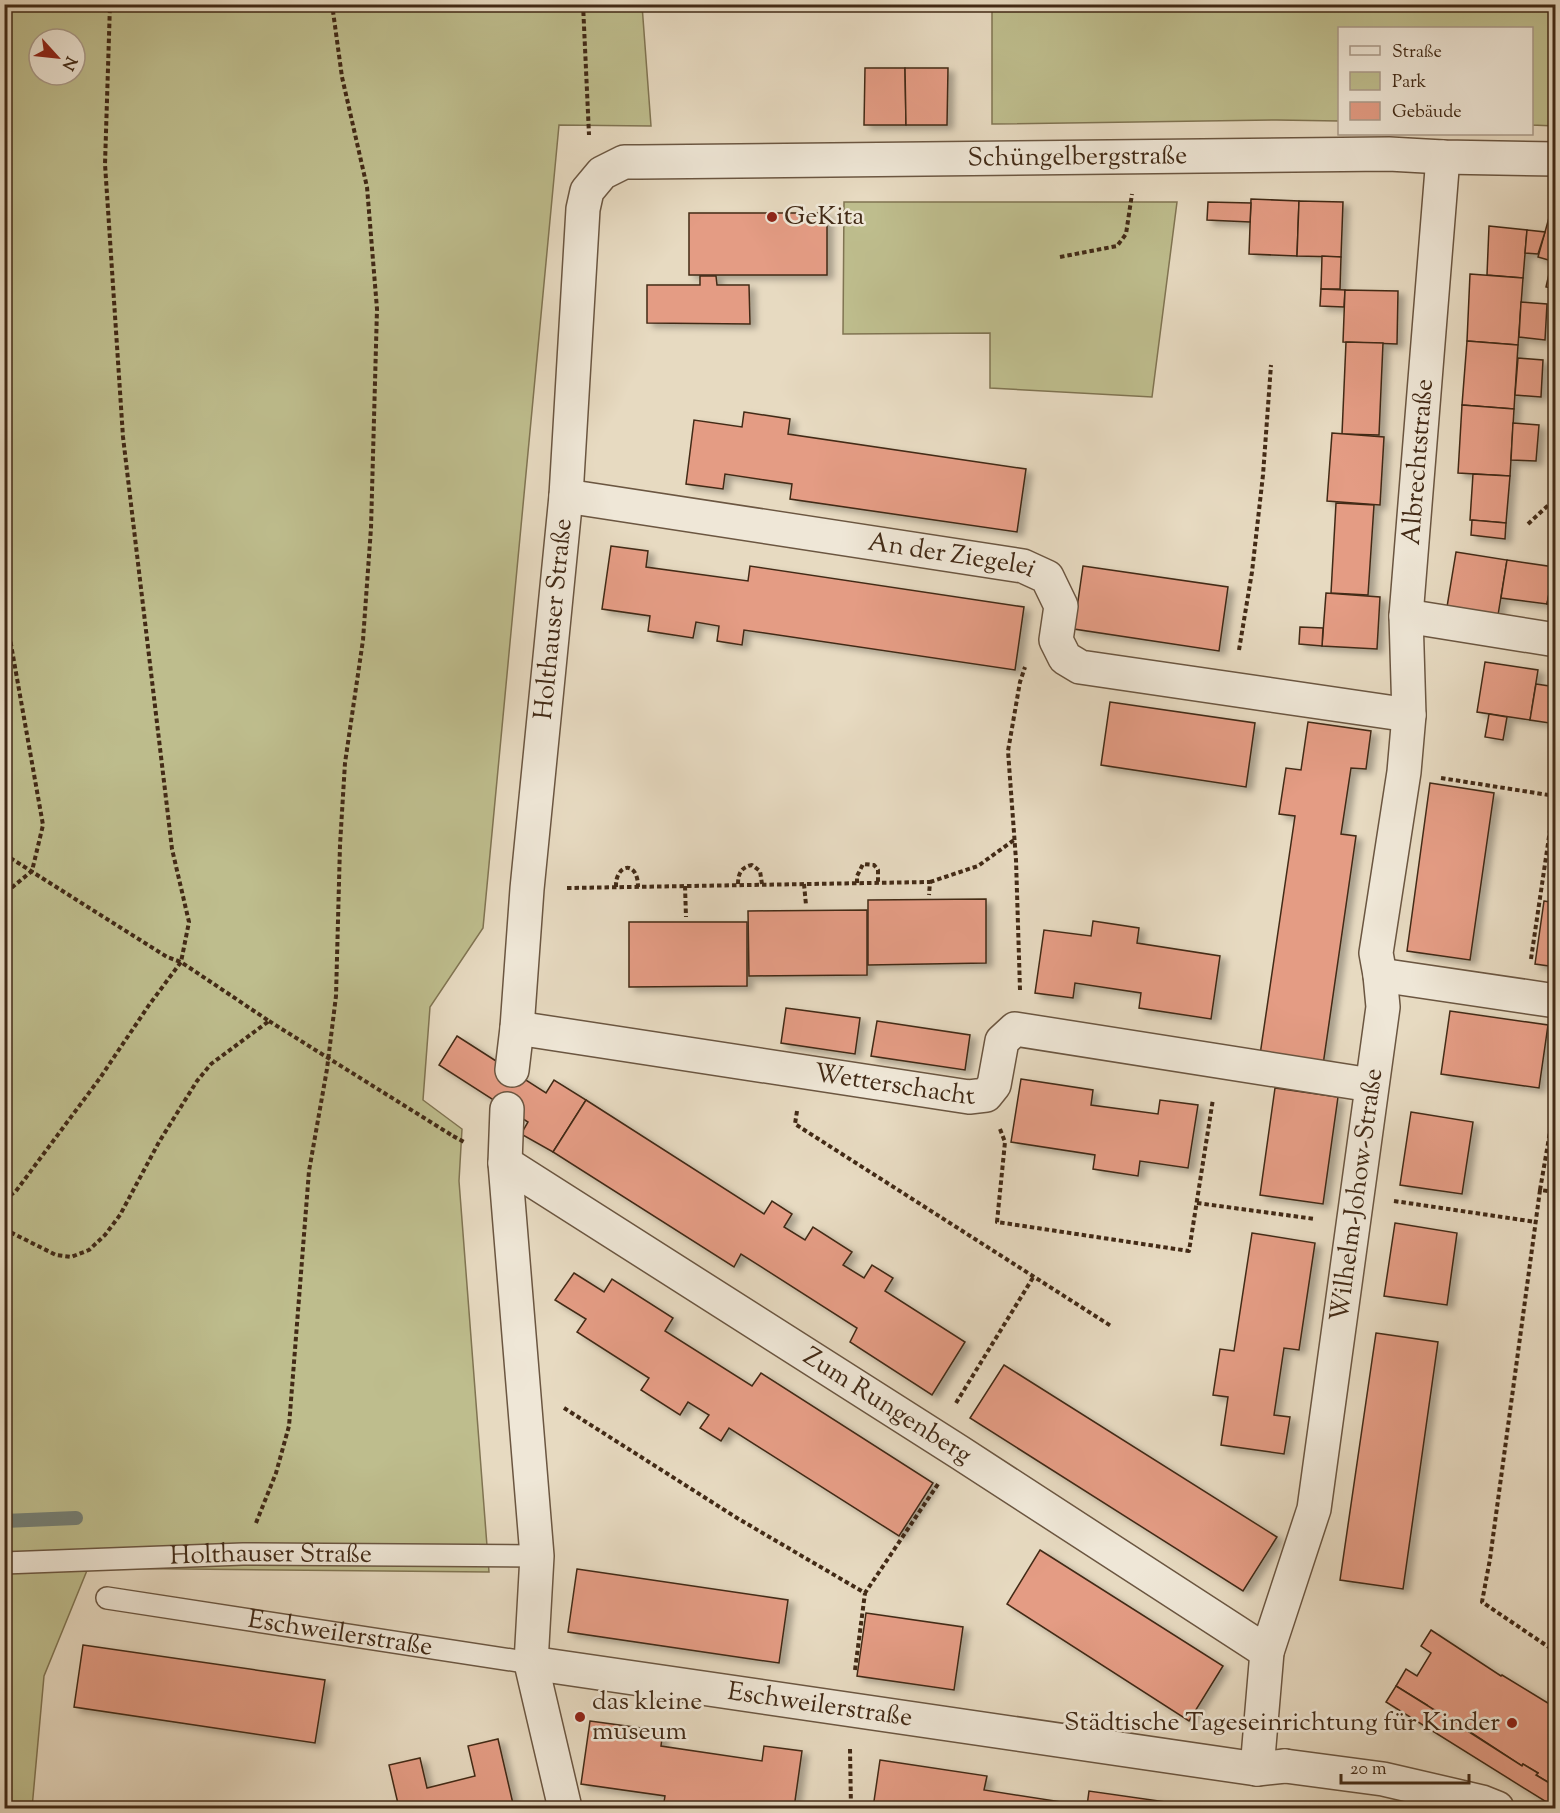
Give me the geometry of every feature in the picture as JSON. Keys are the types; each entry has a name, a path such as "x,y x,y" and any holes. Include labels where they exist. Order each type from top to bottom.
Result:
{"street":[{"name":"Schüngelbergstraße","path":"602,174 624,162 1389,154 1556,159"},
{"name":"Albrechtstraße","path":"1406,616 1443,157"},
{"name":"Holthauser Straße","path":"512,1070 527,889 566,496 583,209 587,191 602,174"},
{"name":"An der Ziegelei","path":"566,496 1023,566 1047,577 1061,606 1056,640"},
{"path":"1406,616 1556,640"},
{"name":"Wilhelm-Johow-Straße","path":"1271,1767 1267,1652 1314,1509 1383,1007 1376,953 1404,772 1409,715 1406,616"},
{"path":"1056,640 1065,658 1080,667 1409,715"},
{"path":"1380,975 1541,999"},
{"name":"Wetterschacht","path":"517,1028 969,1097 986,1095 994,1085 1002,1041 1016,1029 1021,1030"},
{"path":"1021,1030 1371,1085"},
{"path":"507,1109 506,1163 537,1556 531,1663 565,1809"},
{"name":"Zum Rungenberg","path":"506,1163 1267,1652"},
{"name":"Eschweilerstraße","path":"531,1663 849,1710 1271,1767 1383,1779 1482,1802 1497,1809"}],"lane":[{"name":"Holthauser Straße","path":"4,1563 243,1554 537,1556"},
{"name":"Eschweilerstraße","path":"107,1598 531,1663"}],"path":[{"path":"4,1200 16,1191 181,962 189,922 172,849 123,437 105,164 110,4"},
{"path":"243,1554 276,1473 289,1426 309,1171 327,1069 336,996 340,845 345,774 363,640 371,528 377,309 367,187 342,77 332,4"},
{"path":"583,4 589,136"},
{"path":"1060,258 1117,246 1126,234 1137,158"},
{"path":"1233,689 1260,508 1272,365"},
{"path":"1528,524 1556,498"},
{"path":"4,606 43,825 32,871 4,894"},
{"path":"1021,1030 1014,840 1008,751 1020,682 1027,661 1056,640"},
{"path":"1404,772 1555,796 1541,999"},
{"path":"527,889 930,882 978,866 1014,840"},
{"path":"4,854 167,957 181,962 269,1021 453,1136"},
{"path":"857,883 857,876 863,864 874,865 878,870 878,882"},
{"path":"738,884 741,869 752,865 760,871 762,884"},
{"path":"616,887 616,879 624,868 636,871 638,886"},
{"path":"929,895 930,882"},
{"path":"804,884 806,905"},
{"path":"685,885 686,917"},
{"path":"4,1229 56,1255 71,1257 89,1250 105,1236 120,1215 159,1142 197,1081 211,1064 269,1021"},
{"path":"986,1095 1005,1142 997,1222 1189,1251 1220,1061"},
{"path":"802,1071 795,1124 1111,1326"},
{"path":"1556,1097 1540,1190 1490,1559 1482,1602 1556,1652"},
{"path":"1540,1190 1556,1192"},
{"path":"1197,1203 1536,1222"},
{"path":"851,1809 849,1710 865,1593 947,1445 1034,1276"},
{"path":"523,1382 737,1518 865,1593"}],"green space":[{"path":"5,5 642,5 651,126 559,125 483,928 430,1007 423,1100 462,1129 459,1181 489,1572 88,1568 44,1676 32,1808 5,1808"},
{"path":"992,5 1555,5 1555,126 1533,125 1533,27 1338,27 1338,121 992,124"},
{"path":"844,202 1177,202 1152,397 990,388 990,333 843,334"}],"building":[{"path":"865,68 905,68 906,125 864,125"},
{"path":"905,68 948,68 947,125 906,125"},
{"path":"1251,199 1299,201 1297,256 1249,254"},
{"path":"1299,201 1343,202 1341,257 1297,256"},
{"path":"1208,202 1251,203 1250,222 1207,220"},
{"path":"1552,207 1556,208 1556,289 1546,287 1552,261 1538,257"},
{"path":"689,213 827,213 827,275 689,275"},
{"path":"1489,226 1527,230 1523,278 1487,275"},
{"path":"1527,230 1545,232 1538,254 1525,253"},
{"path":"1322,256 1341,257 1340,289 1321,289"},
{"path":"1470,274 1523,278 1518,345 1467,341"},
{"path":"700,276 716,276 717,285 749,285 750,324 647,323 647,285 700,285"},
{"path":"1321,289 1345,290 1344,307 1320,306"},
{"path":"1345,290 1398,291 1397,344 1343,342"},
{"path":"1521,302 1547,304 1545,340 1519,337"},
{"path":"1467,341 1518,345 1514,409 1462,405"},
{"path":"1346,342 1383,343 1379,435 1342,434"},
{"path":"1518,358 1543,360 1541,397 1515,395"},
{"path":"1462,405 1514,409 1510,476 1458,473"},
{"path":"744,412 790,419 788,434 1026,469 1017,532 790,499 792,484 725,474 723,489 686,484 694,420 742,427"},
{"path":"1513,423 1539,425 1536,461 1511,460"},
{"path":"1332,433 1384,437 1380,505 1327,501"},
{"path":"1473,474 1510,476 1506,523 1470,520"},
{"path":"1336,503 1374,505 1368,595 1331,593"},
{"path":"1472,520 1506,523 1505,539 1471,535"},
{"path":"611,546 648,551 646,567 748,581 750,566 1024,607 1015,670 744,630 742,645 717,641 719,626 696,622 693,638 648,631 650,616 602,609"},
{"path":"1456,552 1507,560 1498,615 1447,607"},
{"path":"1507,560 1554,567 1547,604 1501,598"},
{"path":"1083,566 1228,587 1219,651 1074,629"},
{"path":"1554,567 1556,567 1556,605 1547,604"},
{"path":"1326,593 1380,597 1377,649 1322,646"},
{"path":"1300,627 1323,628 1322,646 1299,644"},
{"path":"1485,662 1538,670 1530,720 1477,712"},
{"path":"1536,684 1556,687 1556,724 1530,720"},
{"path":"1110,702 1255,723 1246,787 1101,765"},
{"path":"1489,714 1507,717 1503,740 1485,737"},
{"path":"1308,722 1371,731 1366,769 1351,768 1341,834 1356,836 1323,1065 1260,1055 1295,816 1279,814 1286,768 1301,770"},
{"path":"1430,783 1494,793 1470,960 1407,951"},
{"path":"986,899 986,963 868,965 868,900"},
{"path":"1544,901 1556,903 1556,967 1535,964"},
{"path":"867,910 867,975 749,976 748,911"},
{"path":"1093,921 1139,928 1137,943 1220,956 1211,1019 1139,1008 1141,993 1075,983 1073,998 1035,993 1044,930 1091,936"},
{"path":"629,922 747,922 747,986 629,987"},
{"path":"786,1008 860,1018 855,1054 781,1043"},
{"path":"1450,1011 1548,1025 1539,1088 1441,1074"},
{"path":"877,1021 970,1035 965,1070 871,1056"},
{"path":"457,1036 546,1093 554,1080 586,1100 553,1152 521,1134 528,1122 439,1065"},
{"path":"1021,1079 1093,1090 1091,1105 1158,1114 1160,1100 1198,1105 1188,1168 1140,1161 1138,1176 1093,1169 1095,1155 1011,1142"},
{"path":"1275,1088 1338,1097 1323,1204 1260,1195"},
{"path":"586,1100 764,1214 772,1201 792,1214 784,1227 805,1240 813,1227 852,1252 843,1265 864,1278 872,1265 893,1278 885,1291 965,1342 932,1395 850,1342 857,1328 741,1254 734,1267 553,1152"},
{"path":"1411,1112 1473,1122 1462,1194 1400,1185"},
{"path":"1395,1223 1457,1233 1447,1305 1384,1296"},
{"path":"1252,1233 1315,1243 1299,1350 1284,1348 1274,1415 1290,1417 1284,1454 1221,1445 1228,1397 1213,1395 1220,1349 1234,1351"},
{"path":"574,1273 604,1292 612,1279 673,1318 665,1331 752,1386 761,1373 933,1483 899,1536 729,1428 721,1441 700,1428 709,1415 688,1402 680,1415 641,1390 649,1378 577,1332 586,1319 555,1300"},
{"path":"1376,1333 1438,1342 1403,1589 1340,1580"},
{"path":"1004,1365 1277,1537 1243,1591 970,1418"},
{"path":"1040,1550 1223,1666 1189,1721 1007,1604"},
{"path":"577,1569 788,1600 779,1663 568,1632"},
{"path":"866,1613 963,1627 954,1690 857,1676"},
{"path":"1431,1630 1501,1676 1556,1708 1556,1787 1536,1775 1538,1773 1523,1764 1522,1766 1452,1720 1447,1727 1442,1724 1417,1721 1427,1705 1396,1686 1406,1669 1417,1676 1431,1653 1421,1646"},
{"path":"83,1645 325,1680 315,1743 74,1707"},
{"path":"1396,1686 1466,1728 1522,1766 1523,1764 1538,1773 1536,1775 1556,1787 1556,1808 1386,1702"},
{"path":"590,1721 663,1731 661,1746 762,1761 764,1746 802,1751 794,1808 734,1808 735,1806 710,1802 709,1808 663,1808 665,1796 581,1784"},
{"path":"498,1739 514,1808 399,1808 389,1765 420,1758 427,1788 475,1776 468,1746"},
{"path":"880,1760 987,1776 984,1790 1087,1806 1089,1791 1208,1808 873,1808"}],"waterway":[{"path":"4,1521 76,1518"}],"place":[{"name":"GeKita","path":"772,217"},
{"name":"das kleine museum","path":"580,1717"},
{"name":"Städtische Tageseinrichtung für Kinder","path":"1512,1723"}]}
